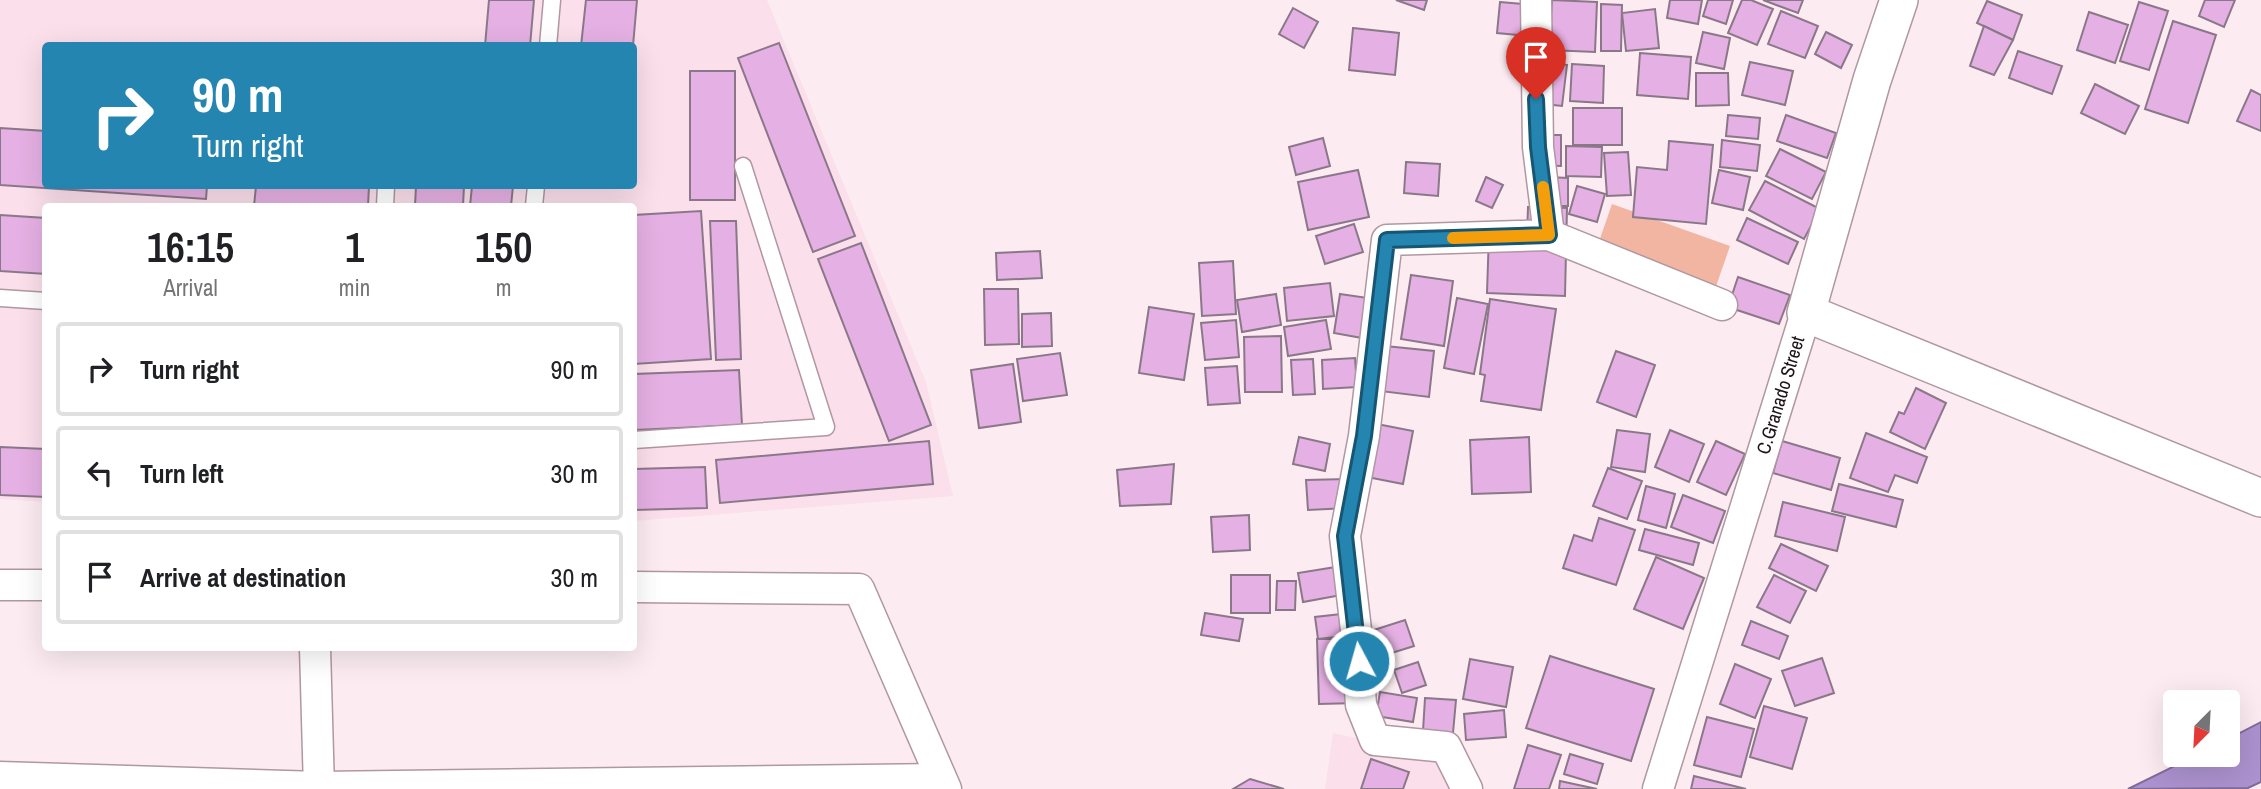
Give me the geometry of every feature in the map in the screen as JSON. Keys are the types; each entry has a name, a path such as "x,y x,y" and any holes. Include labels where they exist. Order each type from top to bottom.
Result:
{"street":[{"path":"1536,0 1538,147 1549,235"},
{"name":"C.Granado Street","path":"1658,789 1806,313 1872,80 1899,0"},
{"path":"1467,789 1446,747 1375,740 1361,705 1357,640 1345,536 1364,436 1387,240 1549,235 1722,305"},
{"path":"1806,313 2261,498"},
{"path":"0,584 42,584"},
{"path":"0,778 319,788 943,784 859,589 637,587"},
{"path":"315,651 319,788"}],"lane":[{"path":"548,42 552,0"},
{"path":"637,440 826,428 743,166"},
{"path":"0,299 42,301"}],"shaded area":[{"path":"0,0 767,0 926,382 953,496 637,521 637,203 42,203 42,502 0,499"},
{"path":"1612,204 1730,246 1712,298 1594,256"},
{"path":"2261,722 2261,782 2248,788 2128,789 2173,767 2240,767 2240,733"},
{"path":"1333,733 1436,755 1453,789 1325,789"}],"building":[{"path":"489,0 534,0 530,42 485,42"},
{"path":"586,0 637,0 633,42 581,42"},
{"path":"1396,0 1427,0 1424,10"},
{"path":"1552,0 1597,2 1595,52 1549,50"},
{"path":"1670,0 1702,0 1698,24 1667,18"},
{"path":"1708,0 1733,0 1726,24 1703,16"},
{"path":"1742,0 1751,0 1773,9 1757,45 1728,33"},
{"path":"1763,0 1803,0 1798,13"},
{"path":"2205,0 2235,0 2224,27 2199,16"},
{"path":"1987,1 2022,15 2013,40 1977,23"},
{"path":"1500,2 1533,5 1530,36 1497,33"},
{"path":"2139,2 2168,11 2149,70 2120,61"},
{"path":"1601,4 1622,5 1621,51 1601,51"},
{"path":"1293,8 1318,22 1304,48 1279,34"},
{"path":"1655,9 1659,48 1626,51 1622,13"},
{"path":"1781,11 1818,26 1805,58 1768,44"},
{"path":"2089,12 2128,25 2115,63 2077,50"},
{"path":"2173,21 2216,35 2188,123 2145,109"},
{"path":"1984,26 2013,40 1994,75 1970,66"},
{"path":"1353,28 1399,33 1395,75 1349,70"},
{"path":"1703,32 1730,38 1724,69 1696,63"},
{"path":"1826,32 1852,45 1841,68 1815,54"},
{"path":"779,43 855,236 813,252 738,58"},
{"path":"2018,51 2062,66 2052,94 2009,78"},
{"path":"1640,53 1691,57 1688,99 1637,95"},
{"path":"1750,62 1793,71 1785,105 1742,95"},
{"path":"1549,63 1567,65 1562,106 1544,104"},
{"path":"1572,64 1604,66 1603,103 1570,101"},
{"path":"690,71 735,71 735,200 690,200"},
{"path":"1696,73 1728,73 1729,105 1696,106"},
{"path":"2095,84 2139,106 2125,134 2081,113"},
{"path":"2251,90 2261,95 2261,131 2237,121"},
{"path":"1573,108 1622,108 1622,145 1573,145"},
{"path":"1728,115 1760,118 1758,139 1726,136"},
{"path":"1786,115 1836,133 1827,158 1777,141"},
{"path":"0,128 42,131 42,188 0,185"},
{"path":"1529,135 1561,135 1561,166 1529,165"},
{"path":"1323,138 1330,166 1296,175 1289,147"},
{"path":"1722,140 1760,145 1757,171 1720,167"},
{"path":"1669,141 1713,145 1706,224 1633,217 1637,167 1667,170"},
{"path":"1566,146 1602,147 1601,177 1566,176"},
{"path":"1780,149 1826,172 1812,199 1766,176"},
{"path":"1628,152 1631,195 1607,196 1604,153"},
{"path":"1406,162 1440,164 1438,196 1404,193"},
{"path":"1358,170 1369,217 1308,230 1298,182"},
{"path":"1719,170 1750,177 1743,210 1712,203"},
{"path":"1486,177 1503,185 1492,208 1476,201"},
{"path":"1548,177 1568,178 1568,206 1548,206"},
{"path":"1765,181 1820,209 1804,239 1749,210"},
{"path":"1577,186 1605,194 1597,222 1569,214"},
{"path":"59,189 207,189 206,199"},
{"path":"256,189 369,189 368,203 254,203"},
{"path":"416,189 464,189 463,203 415,203"},
{"path":"472,189 513,189 511,203 470,203"},
{"path":"1528,207 1567,208 1565,296 1487,293 1489,233 1527,235"},
{"path":"701,211 711,359 637,364 637,215"},
{"path":"0,215 42,218 42,274 0,271"},
{"path":"1747,218 1798,242 1788,264 1737,240"},
{"path":"710,221 736,221 741,359 716,360"},
{"path":"1354,224 1363,252 1325,264 1316,236"},
{"path":"861,243 931,425 889,441 818,259"},
{"path":"1040,251 1042,278 997,280 996,253"},
{"path":"1233,261 1236,314 1202,316 1199,263"},
{"path":"1411,275 1453,281 1444,346 1401,339"},
{"path":"1738,277 1790,295 1779,324 1728,307"},
{"path":"1330,283 1334,316 1287,321 1284,288"},
{"path":"984,289 1018,289 1019,344 985,345"},
{"path":"1276,294 1281,325 1242,332 1237,300"},
{"path":"1340,294 1368,298 1362,338 1334,333"},
{"path":"1457,298 1488,304 1474,374 1444,368"},
{"path":"1490,299 1556,309 1541,410 1481,401 1485,375 1480,374"},
{"path":"1149,307 1194,314 1184,380 1139,373"},
{"path":"1051,313 1052,346 1022,347 1022,314"},
{"path":"1236,320 1239,357 1205,360 1201,323"},
{"path":"1326,320 1331,349 1288,356 1284,327"},
{"path":"1281,336 1282,392 1245,392 1244,337"},
{"path":"1385,346 1434,351 1429,397 1380,391"},
{"path":"1616,351 1655,365 1636,417 1597,402"},
{"path":"1060,353 1067,395 1023,401 1017,359"},
{"path":"1355,358 1357,387 1323,389 1322,360"},
{"path":"1313,359 1315,394 1293,395 1291,360"},
{"path":"1013,364 1021,422 979,428 971,370"},
{"path":"1237,366 1240,403 1208,405 1205,368"},
{"path":"739,370 742,425 637,430 637,374"},
{"path":"1916,388 1946,403 1925,449 1890,432 1899,412 1904,414"},
{"path":"1377,424 1413,431 1403,484 1367,477"},
{"path":"1617,430 1650,434 1645,472 1611,467"},
{"path":"1670,430 1704,444 1689,482 1655,467"},
{"path":"1866,433 1927,457 1917,483 1895,475 1888,492 1850,478"},
{"path":"1299,437 1330,444 1325,471 1293,464"},
{"path":"1529,437 1531,492 1472,494 1470,440"},
{"path":"929,441 933,484 720,503 716,460"},
{"path":"1716,441 1745,454 1726,495 1697,482"},
{"path":"1782,441 1840,458 1831,490 1773,473"},
{"path":"0,447 42,449 42,497 0,495"},
{"path":"1174,464 1171,504 1120,506 1117,470"},
{"path":"705,467 707,508 637,510 637,469"},
{"path":"1608,468 1642,481 1627,519 1593,506"},
{"path":"1347,479 1348,508 1308,510 1306,480"},
{"path":"1839,484 1903,500 1896,527 1832,511"},
{"path":"1646,486 1675,494 1666,528 1638,520"},
{"path":"1683,495 1725,511 1713,543 1671,527"},
{"path":"1783,502 1845,517 1837,551 1775,536"},
{"path":"1249,515 1250,550 1213,552 1211,517"},
{"path":"1599,518 1635,530 1616,585 1563,568 1574,535 1592,541"},
{"path":"1645,529 1699,543 1693,565 1639,550"},
{"path":"1781,544 1828,566 1816,591 1769,568"},
{"path":"1656,557 1704,578 1683,629 1634,609"},
{"path":"1342,566 1347,594 1303,602 1298,573"},
{"path":"1231,575 1270,575 1270,613 1231,613"},
{"path":"1774,575 1806,591 1790,623 1757,607"},
{"path":"1277,581 1296,581 1295,610 1276,610"},
{"path":"1205,613 1243,619 1239,641 1201,635"},
{"path":"1350,613 1353,635 1318,639 1315,617"},
{"path":"1405,620 1414,646 1382,656 1374,630"},
{"path":"1751,621 1788,636 1779,659 1742,645"},
{"path":"1317,639 1356,639 1358,703 1319,704"},
{"path":"1550,656 1654,689 1631,761 1526,728"},
{"path":"1822,658 1834,693 1795,706 1782,671"},
{"path":"1470,659 1513,667 1506,707 1463,699"},
{"path":"1418,662 1426,685 1402,693 1394,670"},
{"path":"1735,664 1771,679 1755,718 1720,704"},
{"path":"1380,692 1417,698 1413,722 1376,716"},
{"path":"1425,698 1456,700 1453,733 1423,731"},
{"path":"1764,706 1807,718 1792,769 1750,757"},
{"path":"1504,710 1506,737 1466,740 1464,714"},
{"path":"1707,717 1754,729 1741,777 1694,765"},
{"path":"1528,745 1561,755 1549,789 1514,789"},
{"path":"1570,754 1603,764 1597,784 1564,774"},
{"path":"1371,759 1409,772 1403,789 1361,789"},
{"path":"1694,776 1746,789 1691,789"},
{"path":"1250,779 1284,789 1233,789"},
{"path":"1560,781 1597,789 1559,789"}],"slow traffic":[{"path":"1453,238 1549,235 1543,187"}],"route":[{"path":"1359,661 1345,536 1364,436 1387,240 1549,235 1538,147 1536,99"}]}
